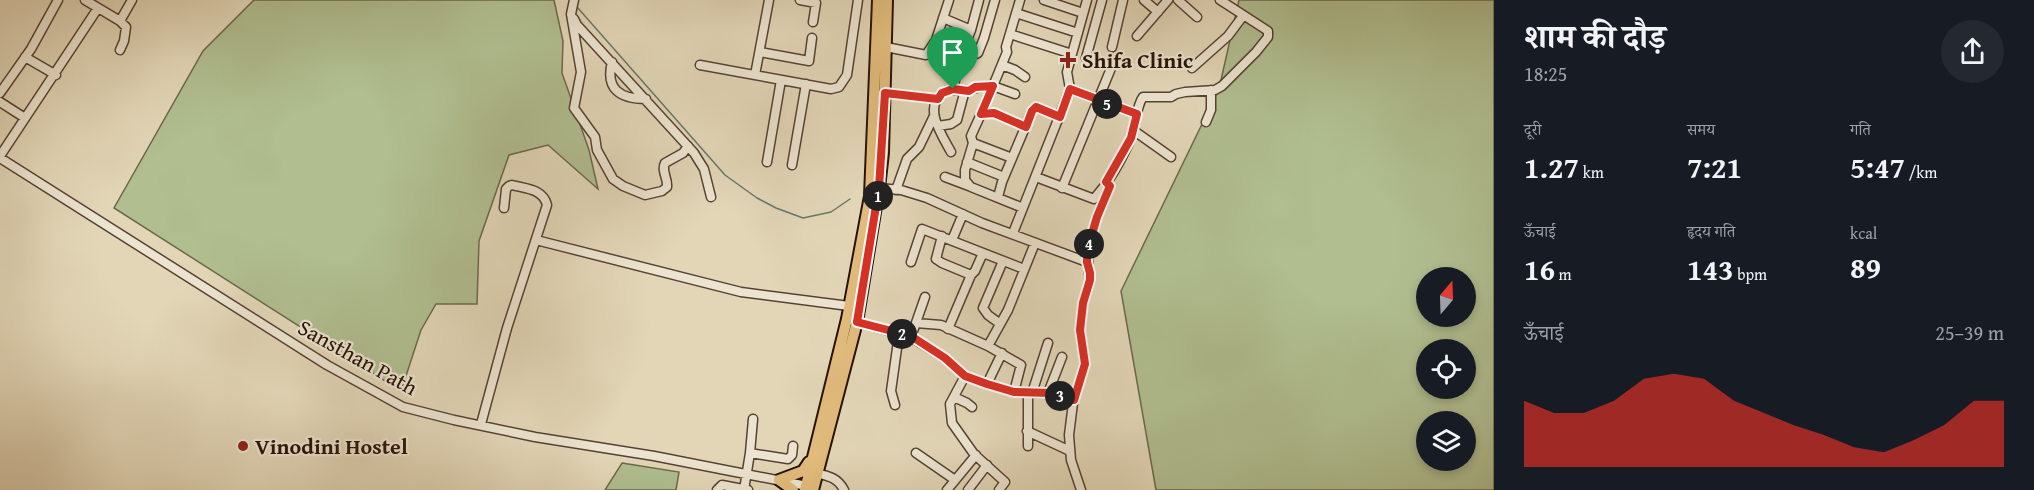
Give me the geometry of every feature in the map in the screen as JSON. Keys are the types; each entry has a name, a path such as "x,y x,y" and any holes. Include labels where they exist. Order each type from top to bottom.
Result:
{"main road":[{"path":"809,488 812,459 849,306 870,196 878,0"},
{"path":"809,488 816,473 857,322 879,188 885,93 887,0"},
{"path":"779,480 803,471 812,459"},
{"path":"779,480 793,490"}],"street":[{"path":"0,93 25,57 58,0"},
{"path":"85,0 126,27 126,35 120,50"},
{"path":"120,21 132,0"},
{"path":"574,0 571,14 581,72 574,108 595,137 597,150 613,179 645,195 662,191 668,183 663,168 665,163 683,153 688,146"},
{"path":"755,75 769,0"},
{"path":"800,0 816,3 813,22"},
{"path":"700,65 831,89 839,87 847,75 858,0"},
{"path":"886,47 926,55 936,40 949,0"},
{"path":"953,89 979,0"},
{"path":"936,40 961,58 978,53 995,0"},
{"path":"971,187 964,180 973,143 971,136 1007,52 1006,47 1020,0"},
{"path":"1044,0 1083,13"},
{"path":"1013,233 1070,89 1068,72 1087,0"},
{"path":"1086,58 1102,0"},
{"path":"1112,47 1123,0"},
{"path":"1144,0 1158,12"},
{"path":"1137,36 1168,0"},
{"path":"1178,0 1197,17"},
{"path":"1036,177 1094,200 1119,161 1133,130 1139,102 1143,97 1171,97 1176,94 1211,90 1222,86 1256,52 1268,37 1268,31 1220,0"},
{"path":"0,157 98,8"},
{"path":"571,14 577,25 688,146 704,169 711,197"},
{"path":"1016,14 1078,33"},
{"path":"1192,68 1228,36 1243,16"},
{"path":"943,18 971,30"},
{"path":"1010,34 1072,54"},
{"path":"760,52 809,61 812,38"},
{"path":"1062,188 1116,56"},
{"path":"25,57 56,75"},
{"path":"612,62 609,73 612,87 628,97 646,99"},
{"path":"1002,65 1015,70 1025,78"},
{"path":"767,162 781,80"},
{"path":"792,165 806,84"},
{"path":"896,190 907,159 919,147 934,116 935,103 942,93 953,89 969,91 975,87 993,86 1015,94"},
{"path":"1070,89 1137,114"},
{"path":"938,126 951,124 957,120 965,90"},
{"path":"1206,122 1211,110 1211,90"},
{"path":"885,93 938,99"},
{"path":"0,102 26,118"},
{"path":"998,197 1032,111 1036,107 1060,117"},
{"path":"981,114 994,113 1026,127"},
{"path":"934,116 951,152"},
{"path":"1133,130 1171,157"},
{"path":"973,143 1012,158"},
{"name":"Sansthan Path","path":"0,157 327,365 403,407 454,420 654,456 809,488"},
{"path":"967,162 1004,177"},
{"path":"945,177 1023,208"},
{"path":"1081,490 1071,460 1069,435 1074,400 1085,364 1080,330 1083,303 1090,280 1087,251 1110,186 1106,182"},
{"path":"481,424 507,328 547,205 545,197 539,192 508,186 504,208"},
{"path":"879,188 927,198 1087,262"},
{"path":"952,240 963,214"},
{"path":"911,262 922,229 1024,269"},
{"path":"942,236 936,259 971,274"},
{"path":"536,240 741,292 849,306"},
{"path":"988,346 1008,310 1035,243"},
{"path":"948,329 971,274 975,271 983,253"},
{"path":"999,323 983,308 1003,261"},
{"path":"911,336 925,297"},
{"path":"857,322 911,336 945,358 965,376 987,384 1014,392 1048,393 1074,400"},
{"path":"916,323 941,325 988,346 1021,365 1014,392"},
{"path":"895,405 891,391 899,334"},
{"path":"1028,446 1030,393 1048,343"},
{"path":"987,384 1002,353"},
{"path":"1048,393 1062,357"},
{"path":"965,376 950,404 952,423 975,455 1005,482 999,490"},
{"path":"954,397 972,408"},
{"path":"717,490 722,484 745,490 753,419"},
{"path":"1027,431 1070,451"},
{"path":"750,453 788,459 792,455 794,446"},
{"path":"916,453 955,480"},
{"path":"947,490 975,455"},
{"path":"968,490 987,465"},
{"path":"816,473 834,478 844,490"}],"green space":[{"path":"254,0 554,0 563,41 562,73 589,150 598,189 548,145 509,155 479,241 477,304 436,304 421,330 401,391 114,208 203,51"},
{"path":"1239,0 1494,0 1494,490 1156,490 1121,291 1219,89"},
{"path":"622,463 679,472 676,490 605,490"}],"waterway":[{"path":"577,7 725,175 757,198 803,218 831,212 850,199"}],"place":[{"name":"Shifa Clinic","path":"1068,60"},
{"name":"Vinodini Hostel","path":"243,446"}],"route":[{"path":"993,86 981,114 994,113 1026,127 1036,107 1060,117 1070,89 1137,114 1131,138 1106,182 1110,186 1097,217 1087,251 1090,280 1083,303 1080,330 1085,364 1074,400 1051,393 1014,392 1000,389 965,376 945,358 911,336 857,322 879,188 885,93 938,99 942,93 953,89 969,91 975,87 993,86"}]}
